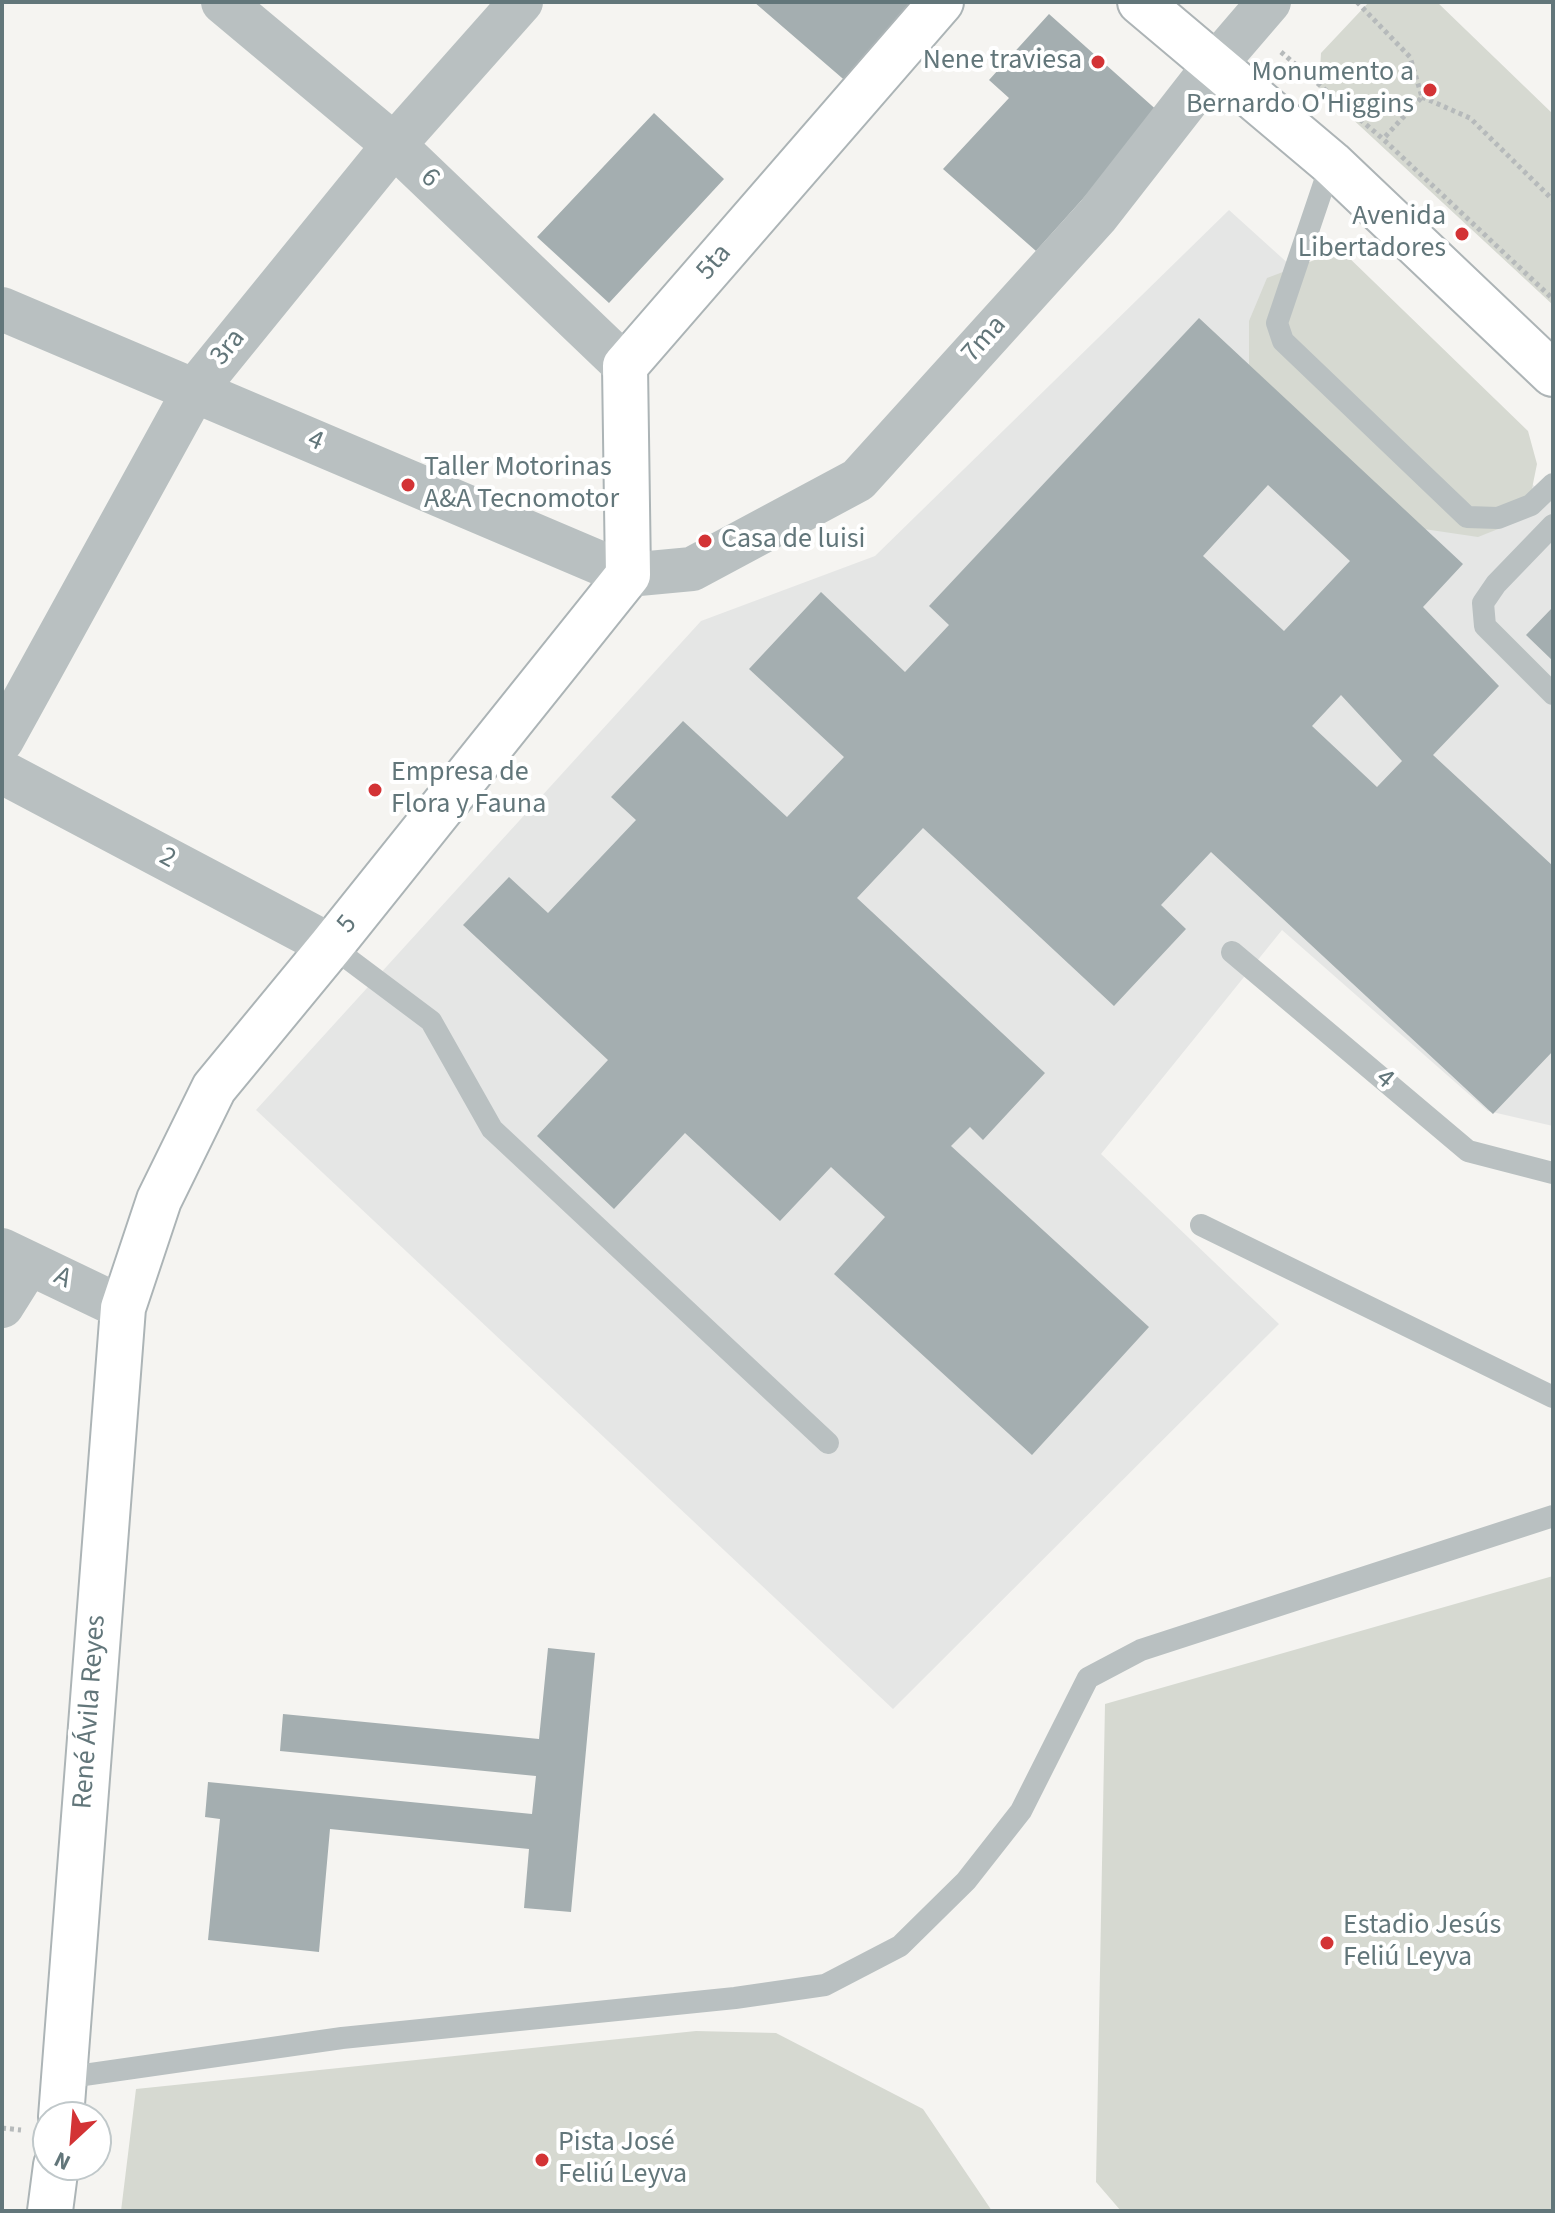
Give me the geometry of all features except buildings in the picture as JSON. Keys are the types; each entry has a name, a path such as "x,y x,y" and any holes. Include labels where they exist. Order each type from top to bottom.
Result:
{"street":[{"name":"6","path":"223,2 394,145 625,366"},
{"name":"3ra","path":"2,740 194,391 394,145 521,2"},
{"name":"5ta","path":"625,366 941,2"},
{"path":"1140,2 1331,163 1553,374"},
{"name":"7ma","path":"628,575 692,569 858,480 1097,216 1214,66 1259,14"},
{"name":"4","path":"2,309 628,575"},
{"path":"625,366 628,575"},
{"name":"5","path":"123,1308 159,1200 214,1088 628,575"},
{"name":"2","path":"2,772 331,946"},
{"path":"2,1306 15,1256"},
{"name":"A","path":"15,1256 123,1308"},
{"name":"René Ávila Reyes","path":"62,2098 123,1308"},
{"path":"50,2211 54,2181"}],"lane":[{"path":"1331,163 1277,323 1283,341 1467,517 1498,518 1531,505 1553,484"},
{"path":"1553,525 1496,584 1483,603 1485,626 1553,694"},
{"path":"331,946 431,1021 492,1129 828,1443"},
{"name":"4","path":"1232,952 1468,1151 1553,1173"},
{"path":"1201,1225 1553,1397"},
{"path":"62,2098 342,2038 735,1998 825,1985 900,1946 966,1881 1021,1811 1088,1678 1141,1650 1553,1516"}],"path":[{"path":"1357,2 1410,57 1422,97 1470,118 1553,200"},
{"path":"1259,14 1383,139 1553,299"},
{"path":"1383,139 1422,97"}],"shaded area":[{"path":"1369,2 1437,2 1553,114 1553,305 1319,88 1321,53"},
{"path":"1229,210 1553,503 1553,1126 1488,1111 1282,930 1101,1154 1279,1324 893,1709 256,1110 701,621 875,556"},
{"path":"1341,250 1528,431 1537,464 1526,518 1478,537 1424,529 1249,365 1249,321 1267,278"},
{"name":"Estadio Jesús Feliú Leyva","path":"1553,1576 1553,2211 1121,2211 1096,2182 1105,1704"},
{"name":"Pista José Feliú Leyva","path":"696,2031 776,2033 923,2109 992,2211 121,2211 136,2089"}],"place":[{"name":"Nene traviesa","path":"1098,62"},
{"name":"Monumento a Bernardo O'Higgins","path":"1430,90"},
{"name":"Avenida Libertadores","path":"1462,234"},
{"name":"Taller Motorinas A&A Tecnomotor","path":"408,485"},
{"name":"Casa de luisi","path":"705,541"},
{"name":"Empresa de Flora y Fauna","path":"375,790"},
{"name":"Estadio Jesús Feliú Leyva","path":"1327,1943"},
{"name":"Pista José Feliú Leyva","path":"542,2160"}]}
